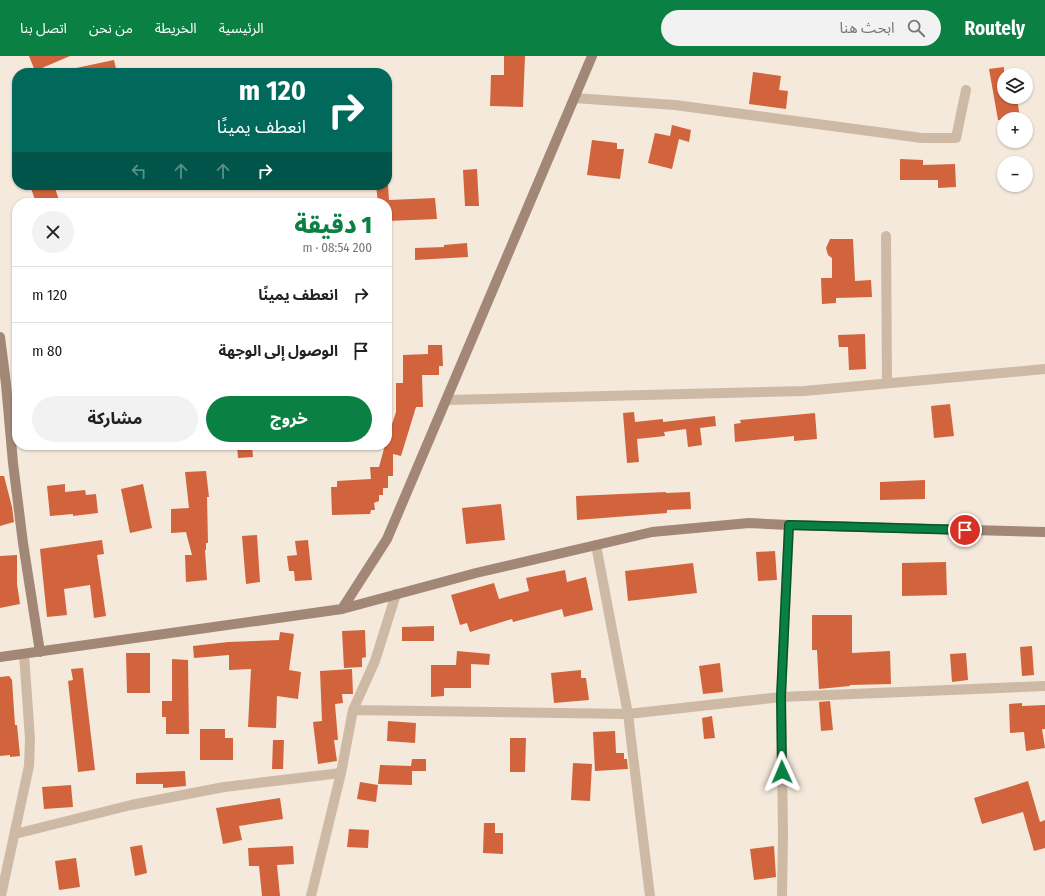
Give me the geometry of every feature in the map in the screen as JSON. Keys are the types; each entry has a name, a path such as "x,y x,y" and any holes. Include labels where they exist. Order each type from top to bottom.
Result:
{"main road":[{"path":"342,609 387,539 592,56"},
{"path":"0,337 23,543 40,652"},
{"path":"0,657 342,609 476,573 659,532 748,523 1045,532"}],"street":[{"path":"574,98 675,105 922,138 956,138 966,90"},
{"path":"886,236 887,383"},
{"path":"446,400 804,391 1045,369"},
{"path":"782,896 783,833 781,696 789,525"},
{"path":"596,545 628,714 650,896"},
{"path":"311,896 341,773 353,710 374,661 396,594"},
{"path":"1,896 30,766 30,739 24,654"},
{"path":"353,710 628,714 781,696 1045,686"},
{"path":"15,834 131,805 224,787 341,773"}],"building":[{"path":"29,56 70,56 42,68 34,68"},
{"path":"504,56 525,56 523,107 490,106 491,75 504,75"},
{"path":"114,60 116,68 76,68"},
{"path":"1004,67 997,68 997,104 1018,104 1019,112 997,112 997,114 989,69"},
{"path":"753,72 781,76 779,90 788,91 786,109 749,104"},
{"path":"672,125 691,130 689,142 679,139 672,169 648,163 655,133 670,136"},
{"path":"592,140 617,143 617,149 624,149 620,179 587,175"},
{"path":"900,159 923,160 923,165 955,164 956,187 938,188 938,180 900,180"},
{"path":"477,169 479,206 465,206 463,170"},
{"path":"32,190 56,190 58,198 34,198"},
{"path":"377,190 388,190 389,198 377,198"},
{"path":"435,198 437,219 392,221 392,200"},
{"path":"830,239 853,239 855,281 871,280 872,297 836,298 836,303 822,304 821,278 832,278 832,258 828,255 826,248"},
{"path":"467,243 468,257 415,260 415,248 444,247 444,245"},
{"path":"865,334 866,369 849,370 848,347 839,347 838,335"},
{"path":"428,345 442,345 443,366 439,366 439,375 422,375 423,407 416,407 401,456 393,454 393,476 388,476 388,488 383,488 383,495 379,495 379,501 374,503 375,510 371,510 370,514 332,515 331,487 337,487 337,481 371,479 370,467 379,467 384,450 392,450 392,424 396,412 396,383 403,383 403,355 428,354"},
{"path":"950,404 954,436 934,438 931,406"},
{"path":"634,412 635,422 663,419 663,422 715,416 716,426 700,428 702,445 688,447 686,429 664,432 665,436 637,439 639,462 627,463 623,413"},
{"path":"815,413 817,439 794,441 794,436 735,442 734,424 741,423 740,420"},
{"path":"237,450 252,450 253,457 238,458"},
{"path":"206,471 209,497 207,497 208,543 206,543 205,550 207,580 186,582 185,555 192,555 186,532 171,533 171,509 189,508 185,472"},
{"path":"0,476 4,476 12,507 14,522 0,526"},
{"path":"925,480 925,499 880,500 880,482"},
{"path":"65,484 65,492 85,490 86,495 96,494 98,513 73,516 73,514 50,516 47,486"},
{"path":"143,484 152,528 130,533 121,489"},
{"path":"690,492 691,509 667,510 667,513 577,520 576,496"},
{"path":"501,504 505,540 466,544 462,508"},
{"path":"257,535 260,582 246,584 242,536"},
{"path":"102,540 104,554 97,555 106,616 94,618 90,585 64,589 67,615 47,617 40,549"},
{"path":"308,540 312,580 295,581 294,571 289,571 287,556 297,555 295,541"},
{"path":"775,551 777,580 758,581 756,552"},
{"path":"17,555 17,584 20,604 0,608 0,556"},
{"path":"946,562 947,595 902,596 902,563"},
{"path":"693,563 697,593 628,601 625,571"},
{"path":"565,570 567,582 586,577 593,610 564,617 562,609 513,622 512,619 470,632 467,623 460,625 451,595 494,583 499,599 529,591 526,578"},
{"path":"812,615 852,615 852,653 890,651 891,684 850,685 819,689 817,650 812,650"},
{"path":"434,626 434,641 402,641 402,627"},
{"path":"365,630 366,657 362,658 362,667 344,668 342,631"},
{"path":"280,632 294,634 289,670 301,672 298,699 277,696 276,728 248,727 251,669 229,670 229,655 194,658 193,646 228,642 279,640"},
{"path":"1032,646 1034,675 1022,676 1020,647"},
{"path":"457,651 490,654 489,665 471,664 471,688 444,688 444,696 431,697 431,665 456,665"},
{"path":"126,653 150,653 150,693 127,693"},
{"path":"966,653 968,680 952,682 950,654"},
{"path":"172,659 188,660 189,734 166,734 166,717 162,717 162,701 172,701"},
{"path":"720,663 723,692 703,694 699,666"},
{"path":"83,668 95,770 78,772 68,681 73,680 71,669"},
{"path":"352,669 353,694 342,694 343,703 335,704 338,740 334,740 337,761 318,764 313,722 322,721 320,671"},
{"path":"581,670 581,678 586,678 589,700 554,703 551,673"},
{"path":"9,676 12,680 15,725 17,725 20,756 10,757 10,755 0,756 0,677"},
{"path":"830,701 833,730 821,731 819,702"},
{"path":"1022,703 1022,706 1045,705 1045,729 1042,729 1045,748 1026,751 1024,732 1010,733 1009,704"},
{"path":"712,716 715,738 704,739 702,718"},
{"path":"388,721 416,723 415,743 387,741"},
{"path":"200,729 225,729 225,738 233,738 233,760 200,760"},
{"path":"615,731 616,753 624,753 624,759 627,759 628,769 595,771 593,732"},
{"path":"510,738 526,738 525,772 510,772"},
{"path":"273,740 284,740 283,769 272,769"},
{"path":"412,759 426,759 426,771 412,771 412,785 378,784 380,765 411,766"},
{"path":"573,763 592,764 590,801 571,800"},
{"path":"185,771 186,786 163,788 163,784 136,784 136,773"},
{"path":"1028,781 1040,822 1045,820 1045,848 1034,851 1023,812 982,824 974,798"},
{"path":"360,782 378,785 376,802 357,799"},
{"path":"71,785 73,807 44,809 42,787"},
{"path":"280,798 283,819 239,826 242,840 223,844 216,808"},
{"path":"484,823 495,823 495,833 503,833 503,854 483,853"},
{"path":"349,829 369,830 368,848 347,847"},
{"path":"142,845 147,873 135,876 130,847"},
{"path":"293,846 294,864 277,865 280,896 262,896 259,866 249,866 248,848"},
{"path":"774,846 776,877 754,880 750,849"},
{"path":"76,858 80,887 59,890 55,861"}],"route":[{"path":"782,772 781,696 789,525 965,530"}]}
